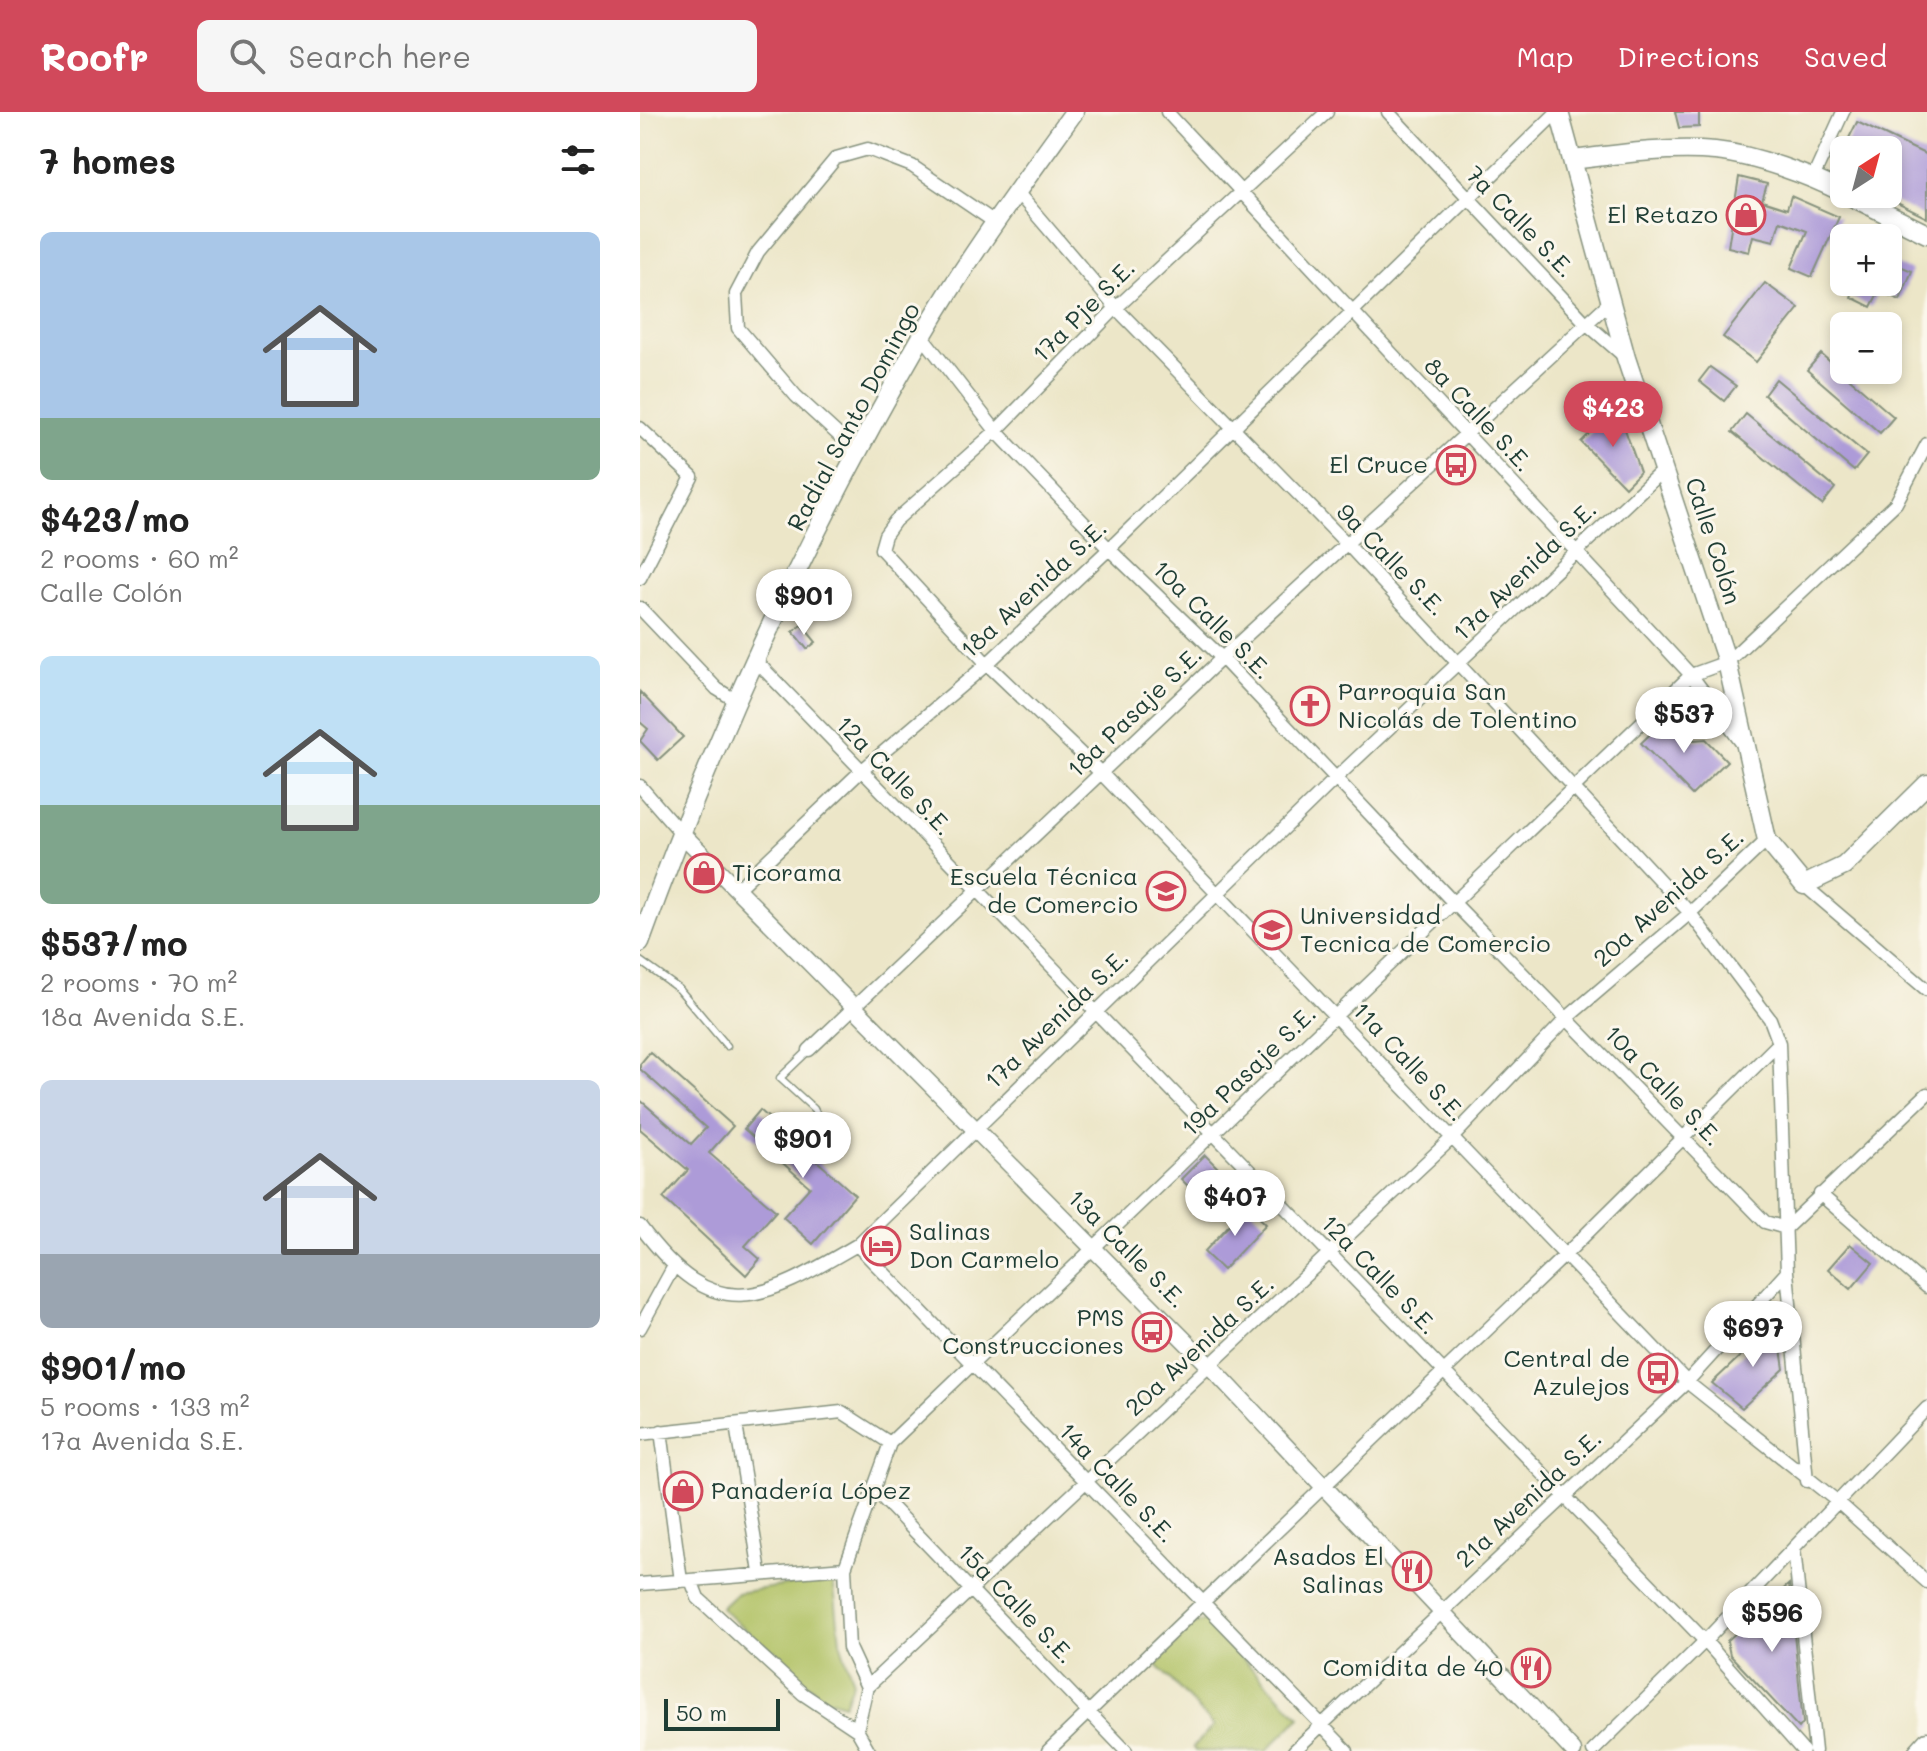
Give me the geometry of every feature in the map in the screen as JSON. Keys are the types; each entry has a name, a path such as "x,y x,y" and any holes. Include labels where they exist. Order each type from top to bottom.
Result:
{"main road":[{"name":"Calle Colón","path":"1558,112 1626,358 1727,662 1767,840 1804,885"},
{"name":"Radial Santo Domingo","path":"640,943 680,832 735,700 857,452 922,336 1066,115"},
{"path":"1573,160 1651,150 1717,151 1813,178 1830,186"},
{"path":"1875,208 1927,234"},
{"path":"1804,885 1844,866 1927,784"}],"street":[{"name":"8a Calle S.E.","path":"1167,112 1691,675 1749,754"},
{"name":"17a Pje S.E.","path":"881,549 885,535 895,521 996,431 1116,308 1327,112"},
{"name":"7a Calle S.E.","path":"1388,112 1586,323 1626,358"},
{"name":"18a Avenida S.E.","path":"737,889 860,772 987,664 1109,549 1558,112"},
{"path":"1813,178 1843,112"},
{"path":"857,452 796,396 738,328 736,294 758,252 836,158 868,149 912,166 996,223"},
{"name":"9a Calle S.E.","path":"1017,192 1116,308 1232,430 1348,545 1690,913 1770,1019 1779,1043"},
{"name":"18a Pasaje S.E.","path":"976,892 1222,658 1611,301"},
{"name":"10a Calle S.E.","path":"922,336 996,431 1109,549 1222,658 1681,1138 1765,1222 1786,1228"},
{"path":"640,428 692,477 640,578"},
{"path":"1337,1016 1452,901 1691,675 1727,662 1896,503 1927,444"},
{"name":"17a Avenida S.E.","path":"674,1266 711,1292 735,1297 790,1283 857,1245 1336,778 1664,469"},
{"name":"11a Calle S.E.","path":"881,549 987,664 1102,774 1687,1382 1807,1481 1838,1502 1927,1582"},
{"path":"640,608 717,689 735,700"},
{"name":"12a Calle S.E.","path":"754,659 976,892 1705,1641 1803,1751"},
{"name":"13a Calle S.E.","path":"640,786 680,832 1211,1367 1573,1751"},
{"name":"20a Avenida S.E.","path":"867,1687 1451,1139 1568,1017 1690,913 1767,840"},
{"path":"1804,885 1927,990"},
{"path":"809,1050 976,892"},
{"name":"19a Pasaje S.E.","path":"867,1687 849,1648 845,1568 890,1443 1337,1016"},
{"path":"1048,1751 1564,1256 1779,1043"},
{"path":"1779,1043 1787,1272 1807,1481"},
{"path":"1786,1228 1927,1094"},
{"path":"1820,1194 1927,1287"},
{"path":"640,1226 674,1266 640,1328"},
{"name":"14a Calle S.E.","path":"857,1245 1347,1751"},
{"name":"21a Avenida S.E.","path":"1294,1751 1687,1382 1787,1272"},
{"path":"1593,1751 1705,1641 1927,1408"},
{"path":"640,1434 842,1412 890,1443"},
{"path":"736,1425 760,1572"},
{"path":"661,1431 686,1580 698,1598 803,1694 857,1730 869,1751"},
{"name":"15a Calle S.E.","path":"873,1488 1126,1751"},
{"path":"1794,1548 1815,1751"},
{"path":"640,1584 760,1572 845,1568"},
{"path":"857,1730 867,1687"},
{"path":"1917,1751 1927,1740"}],"lane":[{"path":"640,961 679,989 727,1046"},
{"path":"809,1050 780,1078 814,1109 831,1143"}],"green space":[{"path":"833,1578 840,1641 853,1682 844,1704 824,1698 721,1608 737,1593"},
{"path":"1205,1621 1300,1717 1266,1751 1196,1751 1193,1747 1214,1726 1156,1664 1194,1624"}],"building":[{"path":"1675,112 1699,112 1699,127 1679,128"},
{"path":"1857,122 1887,136 1850,136"},
{"path":"1902,143 1927,155 1927,218 1902,206"},
{"path":"1739,177 1767,184 1762,201 1787,209 1791,196 1839,217 1836,224 1830,224 1830,237 1812,277 1791,268 1807,231 1780,221 1774,241 1753,236 1749,252 1728,247"},
{"path":"1902,267 1912,271 1902,295"},
{"path":"1765,283 1799,308 1756,362 1723,337"},
{"path":"1851,296 1876,296 1871,307"},
{"path":"1821,354 1830,362 1830,384 1856,384 1894,417 1880,433 1807,370"},
{"path":"1710,367 1736,386 1724,401 1699,381"},
{"path":"1776,379 1867,455 1854,471 1764,395"},
{"path":"1613,411 1621,418 1640,472 1625,487 1581,442"},
{"path":"1746,414 1835,488 1822,505 1732,432"},
{"path":"802,625 816,642 807,649 793,632"},
{"path":"640,692 683,737 658,760 640,741 648,729 640,722"},
{"path":"1670,715 1694,740 1706,739 1727,761 1692,795 1641,743"},
{"path":"650,1052 733,1126 709,1153 776,1211 745,1246 760,1259 746,1275 663,1198 688,1170 640,1129 640,1100 691,1144 706,1128 640,1069 640,1064"},
{"path":"760,1110 855,1195 813,1244 783,1217 810,1187 744,1129"},
{"path":"1205,1155 1221,1171 1197,1195 1181,1179"},
{"path":"1247,1206 1266,1224 1223,1270 1204,1252"},
{"path":"1850,1244 1873,1263 1851,1289 1828,1269"},
{"path":"1777,1321 1784,1369 1742,1408 1712,1383"},
{"path":"1789,1584 1803,1723 1799,1728 1730,1655 1727,1641"}],"place":[{"name":"El Retazo","path":"1746,215"},
{"name":"El Cruce","path":"1456,465"},
{"name":"Parroquia San Nicolás de Tolentino","path":"1310,706"},
{"name":"Ticorama","path":"704,873"},
{"name":"Escuela Técnica de Comercio","path":"1166,891"},
{"name":"Universidad Tecnica de Comercio","path":"1272,930"},
{"name":"Salinas Don Carmelo","path":"881,1246"},
{"name":"PMS Construcciones","path":"1152,1332"},
{"name":"Central de Azulejos","path":"1658,1373"},
{"name":"Panadería López","path":"683,1491"},
{"name":"Asados El Salinas","path":"1412,1571"},
{"name":"Comidita de 40","path":"1531,1668"}]}
